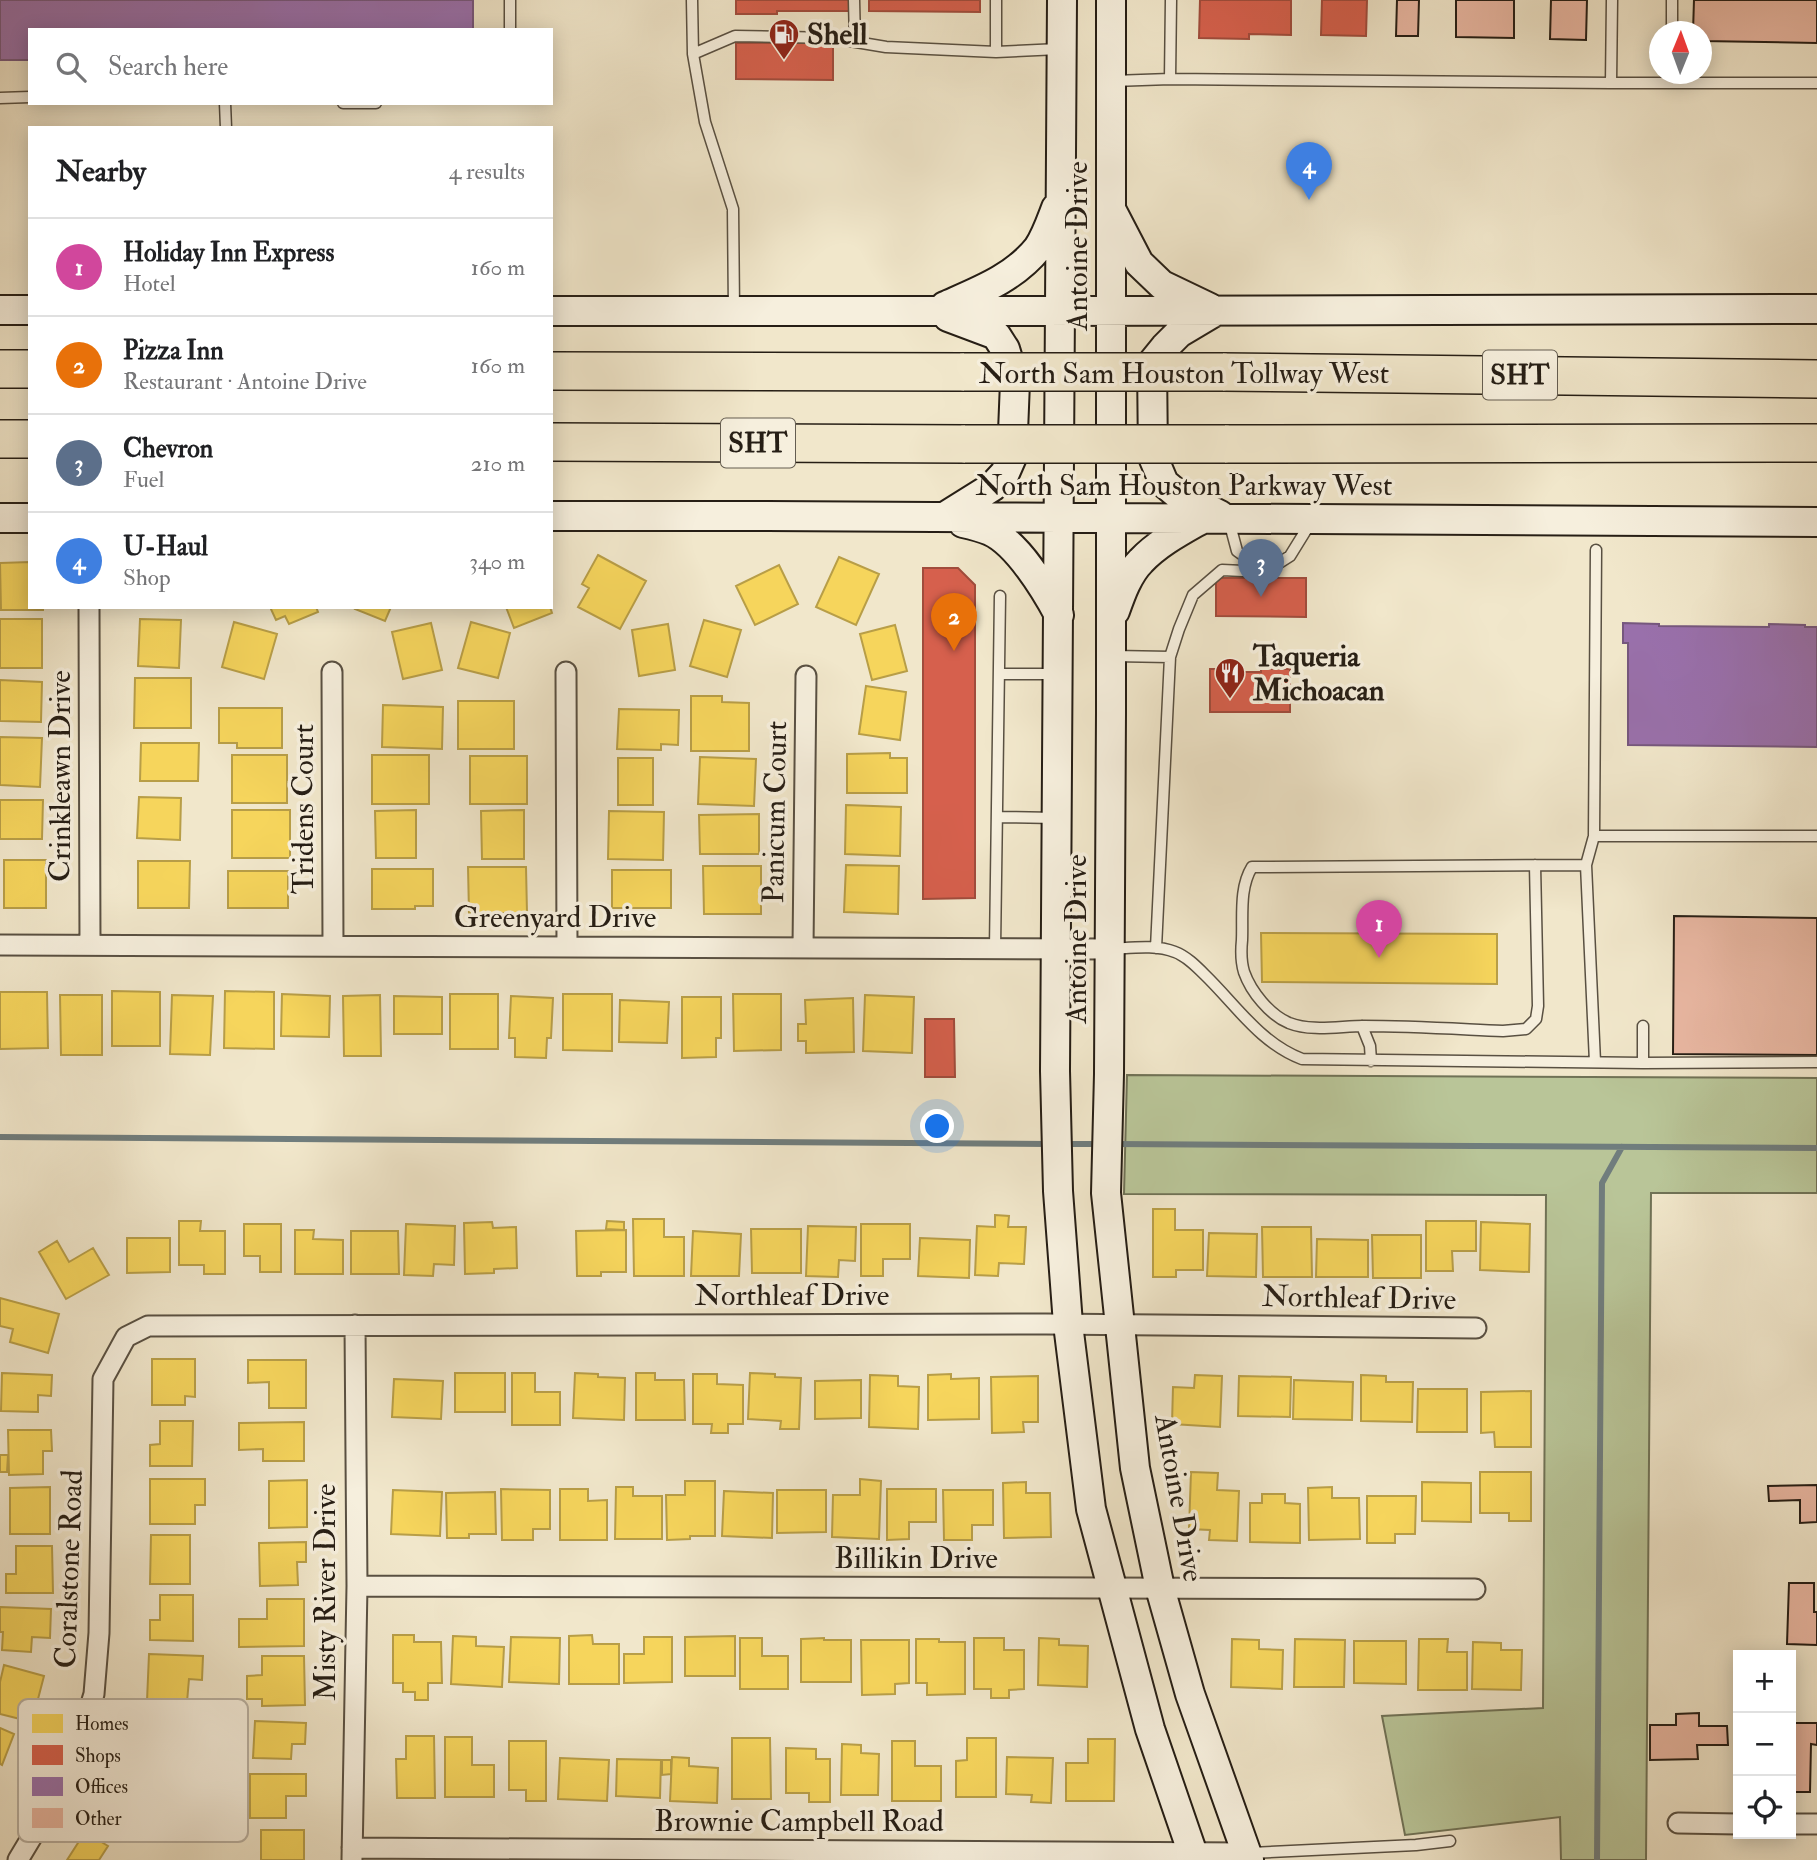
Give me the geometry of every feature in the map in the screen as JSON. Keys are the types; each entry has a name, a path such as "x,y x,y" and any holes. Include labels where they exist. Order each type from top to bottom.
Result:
{"highway":[{"path":"0,369 28,369"},
{"name":"North Sam Houston Tollway West","path":"553,371 1223,372 1817,379"},
{"path":"0,439 28,439"},
{"name":"SHT","path":"553,442 1817,443"}],"main road":[{"name":"Antoine Drive","path":"1062,0 1055,1071 1058,1191 1068,1324 1091,1509 1150,1729 1194,1856"},
{"name":"Antoine Drive","path":"1111,0 1109,1074 1106,1193 1135,1468 1160,1588 1190,1694 1248,1857"},
{"path":"933,311 993,285 1021,266 1039,247 1062,193"},
{"path":"1110,209 1139,263 1162,285 1216,311"},
{"path":"553,311 1817,309"},
{"path":"0,310 28,310"},
{"path":"933,311 996,335 1005,349 1015,382 1012,457 1005,473 992,487 944,517"},
{"path":"1215,518 1164,483 1153,457 1152,363 1179,333 1216,311"},
{"name":"North Sam Houston Parkway West","path":"553,516 1817,522"},
{"path":"944,517 991,531 1028,566 1059,615"},
{"path":"0,518 28,518"},
{"path":"1110,623 1124,587 1140,561 1166,540 1215,518"}],"street":[{"name":"Crinkleawn Drive","path":"89,609 90,945"},
{"name":"Tridens Court","path":"332,672 333,946"},
{"path":"566,672 567,947"},
{"name":"Panicum Court","path":"803,948 806,676"},
{"name":"Greenyard Drive","path":"0,945 1109,949"},
{"name":"Northleaf Drive","path":"118,1350 126,1336 148,1326 1068,1324 1476,1328"},
{"name":"Misty River Drive","path":"352,1854 357,1586 355,1325"},
{"name":"Coralstone Road","path":"92,1699 99,1633 103,1379 118,1350"},
{"name":"Billikin Drive","path":"357,1586 1475,1589"},
{"path":"1678,1823 1733,1824"},
{"path":"1796,1825 1817,1825"},
{"name":"Coralstone Road","path":"18,1860 29,1842"},
{"name":"Brownie Campbell Road","path":"352,1854 1248,1857"}],"lane":[{"path":"510,0 510,28"},
{"path":"692,0 693,54 705,121 733,209 734,311"},
{"path":"855,0 855,42"},
{"path":"996,0 996,52"},
{"path":"1170,79 1171,0"},
{"path":"1611,83 1612,0"},
{"path":"1672,0 1672,21"},
{"path":"693,54 735,37 831,37 886,47 996,52 1062,49"},
{"path":"1111,81 1170,79 1611,83 1649,80"},
{"path":"1712,79 1817,83"},
{"path":"0,98 28,97"},
{"path":"225,105 226,126"},
{"path":"1215,518 1237,551 1265,572"},
{"path":"1156,948 1170,657 1179,629 1193,595 1222,570 1265,572 1290,555 1313,519"},
{"path":"1595,1062 1586,865 1594,836 1596,550"},
{"path":"995,948 1000,596"},
{"path":"1110,655 1170,657"},
{"path":"999,674 1058,674"},
{"path":"997,817 1058,818"},
{"path":"1594,836 1817,836"},
{"path":"1535,865 1538,1006 1536,1019 1526,1029 1503,1031 1362,1026 1317,1028 1296,1025 1286,1022 1268,1009 1244,971 1241,951 1245,878 1252,867 1535,865 1586,865"},
{"path":"1109,949 1156,948 1176,952 1215,985 1258,1031 1287,1054 1302,1059 1817,1062"},
{"path":"1362,1026 1370,1046 1371,1061"},
{"path":"1643,1026 1643,1063"},
{"path":"1248,1857 1416,1845 1450,1840"},
{"path":"1353,1848 1354,1860"}],"green space":[{"path":"1127,1075 1817,1078 1817,1193 1651,1193 1646,1860 1561,1860 1560,1817 1405,1835 1382,1716 1543,1708 1546,1195 1124,1194"}],"building: Homes":[{"path":"598,555 646,581 620,629 578,607 589,588 582,584"},
{"path":"839,557 879,574 856,625 816,607"},
{"path":"28,562 28,609 43,610 1,610 0,563"},
{"path":"779,565 798,604 755,625 736,586"},
{"path":"271,609 317,609 318,612 289,624 285,616 276,620"},
{"path":"355,609 390,609 385,621"},
{"path":"507,609 551,609 552,613 514,628"},
{"path":"0,619 42,619 42,668 0,668"},
{"path":"140,619 181,620 179,668 138,666"},
{"path":"704,620 741,630 727,677 690,666"},
{"path":"234,622 277,634 264,679 222,667"},
{"path":"471,622 510,633 498,678 458,668"},
{"path":"431,623 442,670 403,679 392,632"},
{"path":"668,624 675,670 639,676 632,630"},
{"path":"895,625 907,671 872,680 860,634"},
{"path":"135,678 191,678 191,728 134,728"},
{"path":"0,680 42,682 41,722 0,721"},
{"path":"866,686 906,692 900,740 859,734"},
{"path":"691,696 722,696 722,702 749,703 749,751 691,751"},
{"path":"458,701 514,701 514,749 458,749"},
{"path":"383,705 443,707 442,749 382,747"},
{"path":"219,708 282,708 282,748 237,748 237,743 219,743"},
{"path":"619,709 679,710 678,745 661,744 661,750 617,749"},
{"path":"0,737 42,738 40,787 0,785"},
{"path":"141,743 199,743 198,781 140,781"},
{"path":"890,753 890,758 907,758 907,793 847,793 847,754"},
{"path":"232,755 287,755 287,803 232,803"},
{"path":"372,755 429,755 429,804 372,804"},
{"path":"470,756 527,756 527,804 470,804"},
{"path":"700,757 756,759 754,806 698,804"},
{"path":"618,758 653,758 653,805 618,805"},
{"path":"139,797 181,798 180,840 137,838"},
{"path":"0,800 43,800 42,839 0,839"},
{"path":"846,805 901,807 900,856 845,854"},
{"path":"232,810 290,810 290,858 232,858"},
{"path":"416,810 416,858 376,858 375,811"},
{"path":"524,810 524,859 482,859 481,811"},
{"path":"609,811 664,812 663,860 608,859"},
{"path":"759,814 759,854 700,854 699,815"},
{"path":"4,860 46,860 46,908 4,908"},
{"path":"138,861 190,861 189,908 138,908"},
{"path":"846,865 899,866 898,914 844,912"},
{"path":"703,866 761,866 761,914 704,914"},
{"path":"468,867 526,867 527,913 469,913"},
{"path":"372,869 433,869 433,906 415,906 415,909 372,909"},
{"path":"612,870 671,870 671,908 612,908"},
{"path":"228,871 288,871 288,908 228,908"},
{"path":"1261,933 1497,934 1497,984 1262,982"},
{"path":"112,991 160,992 160,1046 112,1046"},
{"path":"225,991 274,992 274,1049 224,1048"},
{"path":"0,992 47,992 48,1048 0,1049"},
{"path":"282,994 330,996 329,1037 281,1036"},
{"path":"450,994 498,994 498,1049 450,1049"},
{"path":"563,994 612,994 612,1051 563,1050"},
{"path":"733,994 781,994 781,1050 734,1051"},
{"path":"60,995 102,995 102,1055 61,1055"},
{"path":"172,995 213,996 210,1055 170,1054"},
{"path":"380,995 381,1056 344,1056 343,996"},
{"path":"865,995 914,997 912,1053 863,1051"},
{"path":"394,996 442,997 442,1034 394,1034"},
{"path":"511,996 553,998 551,1038 547,1038 546,1058 515,1057 515,1038 509,1038"},
{"path":"682,997 721,997 721,1038 716,1038 716,1057 682,1058"},
{"path":"853,998 854,1052 806,1053 806,1041 798,1041 798,1024 806,1024 805,1000"},
{"path":"620,1000 669,1002 667,1043 619,1042"},
{"path":"1153,1209 1175,1209 1175,1230 1203,1230 1203,1270 1176,1270 1176,1277 1153,1277"},
{"path":"995,1215 1009,1216 1008,1227 1026,1227 1024,1264 999,1263 998,1276 975,1275 977,1226 995,1227"},
{"path":"633,1219 664,1219 664,1237 684,1237 684,1276 634,1276"},
{"path":"179,1221 201,1221 200,1231 225,1231 225,1274 204,1274 204,1265 179,1265"},
{"path":"607,1221 624,1222 624,1230 606,1229"},
{"path":"1426,1221 1476,1221 1476,1251 1452,1251 1453,1271 1426,1271"},
{"path":"492,1222 493,1228 516,1227 517,1268 494,1269 494,1273 465,1274 464,1223"},
{"path":"1481,1222 1530,1224 1529,1272 1480,1270"},
{"path":"244,1224 281,1224 281,1272 260,1272 260,1256 244,1256"},
{"path":"406,1224 455,1226 454,1265 434,1264 433,1276 404,1275"},
{"path":"861,1224 910,1224 910,1259 883,1259 883,1276 861,1276"},
{"path":"808,1226 856,1227 855,1261 839,1260 838,1277 806,1276"},
{"path":"1262,1227 1311,1227 1312,1277 1263,1277"},
{"path":"751,1229 801,1229 801,1273 752,1273"},
{"path":"295,1230 314,1230 313,1239 343,1240 343,1274 295,1274"},
{"path":"626,1230 626,1272 577,1276 576,1231"},
{"path":"351,1231 398,1231 399,1274 351,1274"},
{"path":"693,1231 741,1234 739,1276 691,1276"},
{"path":"1209,1233 1257,1234 1256,1277 1207,1276"},
{"path":"1372,1235 1421,1235 1421,1278 1373,1278"},
{"path":"127,1238 170,1238 170,1272 127,1273"},
{"path":"920,1238 970,1240 969,1278 918,1276"},
{"path":"1317,1239 1368,1240 1368,1277 1316,1277"},
{"path":"57,1241 69,1262 93,1248 109,1275 66,1299 39,1252"},
{"path":"0,1298 59,1314 48,1353 10,1342 13,1329 0,1326"},
{"path":"152,1359 195,1359 195,1397 185,1396 185,1405 152,1405"},
{"path":"248,1360 306,1360 306,1408 269,1408 269,1382 248,1383"},
{"path":"2,1373 52,1375 51,1396 38,1395 38,1412 1,1411"},
{"path":"455,1373 505,1373 505,1412 455,1412"},
{"path":"512,1373 535,1373 535,1392 560,1392 560,1425 512,1425"},
{"path":"575,1373 625,1378 624,1420 573,1418"},
{"path":"636,1373 655,1373 655,1380 684,1380 685,1420 636,1420"},
{"path":"750,1373 801,1378 799,1429 780,1429 781,1421 748,1419"},
{"path":"693,1374 717,1374 717,1384 743,1385 743,1424 728,1424 728,1433 711,1433 712,1424 693,1424"},
{"path":"951,1374 951,1379 979,1378 979,1419 928,1420 928,1375"},
{"path":"870,1375 898,1376 898,1386 919,1387 918,1429 869,1427"},
{"path":"1195,1375 1222,1376 1220,1427 1172,1424 1173,1387 1194,1388"},
{"path":"1361,1375 1386,1376 1386,1382 1413,1382 1412,1422 1361,1421"},
{"path":"1038,1376 1038,1422 1023,1422 1024,1432 992,1433 991,1377"},
{"path":"1239,1376 1291,1377 1290,1417 1238,1416"},
{"path":"394,1379 443,1381 441,1419 392,1417"},
{"path":"861,1380 861,1418 815,1419 815,1381"},
{"path":"1294,1380 1353,1382 1352,1420 1293,1419"},
{"path":"1418,1389 1467,1389 1467,1432 1417,1432"},
{"path":"1531,1391 1531,1447 1495,1447 1494,1432 1481,1433 1481,1392"},
{"path":"160,1421 193,1421 192,1466 150,1466 150,1445 160,1444"},
{"path":"304,1422 304,1461 263,1461 263,1449 239,1450 239,1423"},
{"path":"8,1430 51,1430 52,1451 43,1451 43,1474 9,1475"},
{"path":"0,1455 8,1455 7,1472 0,1472"},
{"path":"1191,1472 1218,1473 1217,1490 1239,1491 1237,1541 1209,1540 1210,1530 1189,1529"},
{"path":"1480,1472 1531,1472 1531,1521 1509,1521 1509,1513 1480,1513"},
{"path":"150,1479 205,1479 205,1505 195,1505 195,1524 150,1524"},
{"path":"860,1479 881,1481 879,1539 832,1537 833,1495 860,1495"},
{"path":"307,1480 307,1527 269,1528 269,1481"},
{"path":"685,1481 715,1481 715,1536 667,1540 666,1495 685,1495"},
{"path":"1026,1482 1026,1493 1050,1493 1051,1537 1004,1538 1003,1483"},
{"path":"1422,1482 1471,1483 1471,1522 1422,1521"},
{"path":"50,1487 50,1534 10,1534 10,1488"},
{"path":"616,1487 633,1487 633,1496 662,1496 662,1539 615,1539"},
{"path":"1332,1487 1332,1498 1359,1498 1360,1539 1309,1540 1308,1488"},
{"path":"501,1489 550,1490 550,1529 533,1529 533,1540 502,1540"},
{"path":"560,1489 588,1489 588,1501 607,1500 607,1540 560,1540"},
{"path":"887,1489 936,1489 936,1522 909,1522 909,1539 887,1540"},
{"path":"393,1490 442,1492 440,1536 391,1534"},
{"path":"777,1490 826,1490 826,1532 777,1533"},
{"path":"943,1490 993,1490 993,1525 972,1525 972,1540 944,1540"},
{"path":"724,1491 773,1493 772,1538 722,1536"},
{"path":"495,1492 496,1534 469,1534 469,1538 447,1538 446,1493"},
{"path":"1262,1494 1285,1494 1285,1503 1300,1504 1300,1543 1250,1542 1250,1503 1262,1503"},
{"path":"1367,1496 1416,1496 1415,1534 1395,1534 1395,1543 1367,1543"},
{"path":"151,1535 190,1535 190,1584 150,1584"},
{"path":"306,1542 306,1562 297,1562 298,1585 260,1586 259,1543"},
{"path":"16,1546 52,1546 53,1593 6,1593 6,1574 16,1574"},
{"path":"160,1595 193,1595 193,1641 150,1640 150,1620 160,1620"},
{"path":"267,1599 304,1599 304,1646 239,1647 239,1619 267,1619"},
{"path":"0,1607 51,1609 50,1638 32,1637 31,1652 2,1650"},
{"path":"393,1635 414,1635 414,1642 441,1642 442,1683 428,1683 428,1700 415,1700 415,1692 403,1692 403,1683 393,1683"},
{"path":"592,1635 593,1644 619,1644 619,1684 569,1684 569,1636"},
{"path":"453,1636 476,1637 476,1646 504,1647 502,1687 451,1684"},
{"path":"735,1636 735,1676 685,1676 685,1637"},
{"path":"511,1637 560,1638 559,1684 509,1682"},
{"path":"644,1637 672,1637 672,1682 624,1683 624,1654 644,1654"},
{"path":"740,1638 762,1638 762,1656 788,1656 788,1689 740,1689"},
{"path":"974,1638 1004,1638 1004,1650 1024,1650 1024,1689 1009,1690 1009,1698 991,1698 991,1689 974,1689"},
{"path":"1039,1638 1059,1639 1059,1645 1088,1646 1087,1687 1038,1685"},
{"path":"801,1639 851,1640 851,1682 801,1682"},
{"path":"916,1639 965,1642 965,1694 927,1695 927,1683 916,1683"},
{"path":"1232,1639 1259,1640 1259,1649 1283,1650 1282,1689 1231,1687"},
{"path":"1295,1639 1345,1640 1344,1687 1294,1687"},
{"path":"1419,1639 1448,1639 1447,1652 1467,1652 1467,1690 1418,1690"},
{"path":"861,1640 909,1640 909,1683 895,1684 895,1694 862,1695"},
{"path":"1354,1641 1406,1641 1406,1684 1354,1683"},
{"path":"1473,1642 1501,1643 1501,1650 1522,1650 1521,1690 1472,1689"},
{"path":"149,1654 203,1656 202,1680 189,1679 187,1699 147,1699"},
{"path":"262,1656 304,1656 305,1705 262,1706 262,1699 247,1699 247,1676 262,1675"},
{"path":"4,1665 44,1676 38,1699 18,1699 18,1718 0,1714 0,1682"},
{"path":"255,1721 306,1723 305,1744 292,1744 291,1759 253,1758"},
{"path":"0,1728 14,1734 2,1765 0,1764"},
{"path":"406,1736 434,1736 435,1798 397,1798 396,1759 406,1759"},
{"path":"445,1737 472,1737 472,1765 494,1765 494,1797 445,1797"},
{"path":"732,1738 770,1738 771,1799 732,1799"},
{"path":"967,1738 996,1738 996,1797 956,1797 956,1761 967,1760"},
{"path":"1088,1739 1115,1739 1114,1801 1066,1801 1066,1763 1088,1763"},
{"path":"509,1741 546,1741 546,1801 526,1801 526,1790 509,1790"},
{"path":"892,1741 915,1741 915,1766 941,1766 941,1801 892,1801"},
{"path":"842,1744 861,1745 861,1753 879,1754 878,1795 841,1795"},
{"path":"786,1748 816,1749 816,1759 830,1759 830,1802 809,1802 809,1793 786,1793"},
{"path":"672,1757 689,1758 689,1766 718,1768 717,1803 670,1801"},
{"path":"1007,1757 1053,1758 1051,1803 1031,1802 1032,1795 1006,1794"},
{"path":"560,1758 609,1760 607,1801 558,1799"},
{"path":"617,1759 661,1760 660,1798 616,1796"},
{"path":"662,1760 671,1760 671,1774 662,1775"},
{"path":"250,1774 306,1774 306,1796 286,1796 286,1818 250,1818"},
{"path":"261,1830 304,1830 304,1860 261,1860"},
{"path":"79,1842 101,1842 108,1846 99,1860 67,1860"}],"building: Shops":[{"path":"736,0 850,0 850,11 736,14"},
{"path":"869,0 980,0 980,12 869,11"},
{"path":"1200,0 1291,0 1291,35 1249,34 1249,39 1199,38"},
{"path":"1322,0 1367,0 1366,36 1321,35"},
{"name":"Shell","path":"736,43 833,43 833,80 736,79"},
{"path":"923,568 958,568 975,585 975,898 923,899"},
{"path":"1216,578 1306,578 1306,617 1216,616"},
{"path":"1210,669 1261,672 1261,669 1290,669 1290,712 1210,712"},
{"path":"925,1019 954,1019 955,1077 925,1077"}],"building: Offices":[{"path":"0,0 473,0 473,28 28,28 28,60 0,60"},
{"path":"1623,623 1659,626 1769,627 1769,624 1817,627 1817,747 1628,745 1628,643 1623,643"}],"building: Other":[{"path":"1397,0 1419,0 1418,36 1396,36"},
{"path":"1456,0 1514,0 1514,38 1456,37"},
{"path":"1551,0 1587,0 1586,40 1550,39"},
{"path":"1694,0 1817,0 1817,43 1712,41 1712,21 1693,21"},
{"path":"1674,916 1817,918 1817,1055 1673,1054"},
{"path":"1817,1485 1817,1522 1800,1523 1800,1500 1769,1501 1768,1486"},
{"path":"1789,1583 1814,1583 1817,1645 1787,1644"},
{"path":"1699,1713 1699,1726 1727,1726 1728,1745 1697,1745 1698,1759 1650,1760 1650,1725 1676,1725 1676,1714"},
{"path":"1796,1723 1817,1723 1817,1745 1811,1744 1810,1792 1796,1792"}],"waterway":[{"path":"0,1137 1048,1144"},
{"path":"1062,1144 1101,1144"},
{"path":"1115,1144 1817,1148"},
{"path":"1597,1860 1602,1183 1622,1147"}],"place":[{"name":"Shell","path":"784,61"},
{"name":"U-Haul","path":"1309,200"},
{"name":"Chevron","path":"1261,597"},
{"name":"Pizza Inn","path":"954,651"},
{"name":"Taqueria Michoacan","path":"1230,700"},
{"name":"Holiday Inn Express","path":"1379,958"}]}
